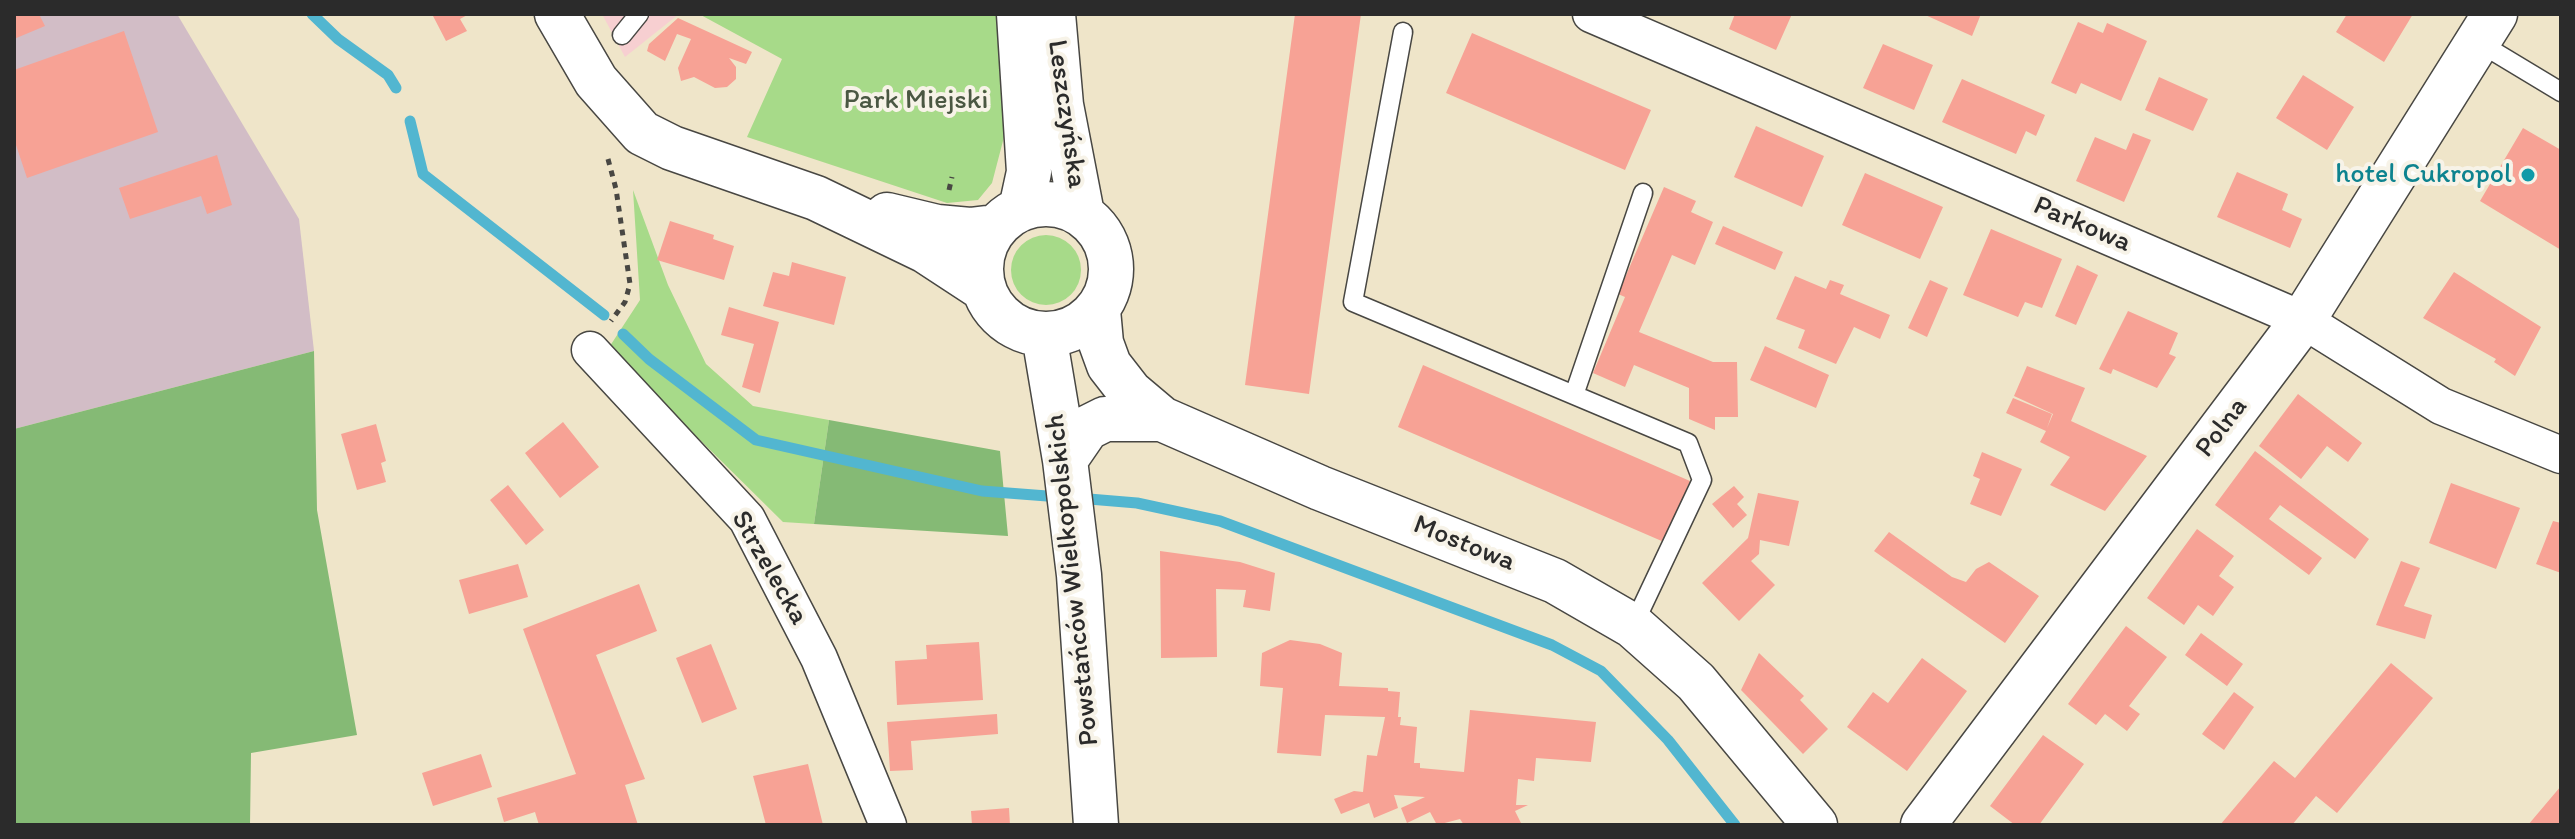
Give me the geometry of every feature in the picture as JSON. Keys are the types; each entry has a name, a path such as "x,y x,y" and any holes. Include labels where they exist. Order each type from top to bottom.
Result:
{"street":[{"path":"557,14 596,81 642,133 672,148 816,198 937,227 970,230 1041,204 1062,205 1082,214 1098,228 1108,247 1112,269 1108,291 1098,310 1083,324 1064,333 1044,335 1013,327 995,310 984,289 982,257 1008,218"},
{"name":"Leszczyńska","path":"1008,218 1029,172 1019,14"},
{"name":"Leszczyńska","path":"1053,14 1061,105 1082,214"},
{"name":"Parkowa","path":"1591,14 2303,320 2441,406 2561,455"},
{"name":"Polna","path":"1923,825 2303,320 2487,28"},
{"path":"816,198 926,251 984,289"},
{"name":"Mostowa","path":"1098,310 1101,343 1109,365 1130,392 1162,419 1320,488 1555,581 1633,626 1696,682 1815,825"},
{"name":"Powstańców Wielkopolskich","path":"1044,335 1065,460 1079,575 1096,825"},
{"name":"Strzelecka","path":"590,350 747,519 819,658 888,825"},
{"path":"1065,460 1087,428 1105,419 1162,419"}],"lane":[{"path":"622,35 639,14"},
{"path":"2487,28 2561,92"},
{"path":"1403,32 1353,302 1688,443 1702,480 1633,626"},
{"path":"1574,395 1643,193"}],"path":[{"path":"590,350 625,302 630,284 616,189 603,143"}],"shaded area":[{"path":"14,14 177,14 299,219 314,351 14,429"},
{"path":"602,14 679,14 625,57"}],"green space":[{"name":"Park Miejski","path":"699,14 999,14 1004,137 992,183 978,200 947,203 747,137 782,59"},
{"path":"633,190 668,285 706,364 753,406 829,420 814,524 783,522 608,349 640,300"},
{"path":"1046,235 1065,241 1075,251 1081,270 1075,289 1065,299 1046,305 1027,299 1017,289 1011,270 1017,251 1027,241"},
{"path":"314,351 317,510 357,735 251,753 250,825 14,825 14,429"},
{"path":"829,420 1000,451 1008,536 814,524"}],"building":[{"path":"14,14 39,14 45,26 14,39"},
{"path":"432,14 469,14 460,19 467,31 446,41"},
{"path":"1295,14 1361,14 1309,394 1245,385"},
{"path":"1735,14 1792,14 1776,50 1729,29"},
{"path":"1923,14 1981,14 1972,36"},
{"path":"2347,14 2413,14 2384,62 2336,32"},
{"path":"678,18 752,52 746,64 729,58 736,67 736,79 727,87 715,88 694,77 681,81 678,68 691,39 677,34 665,61 647,51 649,44"},
{"path":"2078,22 2103,33 2107,23 2147,41 2121,101 2081,83 2076,94 2051,83"},
{"path":"124,31 158,132 27,178 14,139 14,70"},
{"path":"1472,33 1651,110 1625,170 1446,93"},
{"path":"1883,44 1933,65 1914,110 1863,88"},
{"path":"2303,75 2354,107 2327,150 2276,118"},
{"path":"2159,77 2208,99 2193,131 2145,110"},
{"path":"1962,79 2045,115 2036,136 2026,131 2016,154 1942,122"},
{"path":"1756,126 1824,156 1802,207 1734,177"},
{"name":"hotel Cukropol","path":"2523,128 2561,150 2561,250 2480,201"},
{"path":"2133,133 2151,140 2124,202 2076,181 2095,137 2126,150"},
{"path":"217,155 232,205 207,214 201,196 130,219 119,188"},
{"path":"2237,172 2288,194 2282,210 2302,219 2290,248 2217,217"},
{"path":"1865,173 1943,207 1920,259 1842,225"},
{"path":"1664,187 1696,201 1691,212 1713,222 1695,265 1672,255 1639,332 1713,362 1737,362 1738,417 1715,417 1715,430 1689,419 1689,388 1634,365 1625,387 1593,373 1625,297 1618,294"},
{"path":"670,221 714,235 713,239 734,246 724,280 657,260"},
{"path":"1723,226 1783,252 1775,270 1715,244"},
{"path":"1991,229 2062,259 2042,308 2025,302 2018,317 1963,295"},
{"path":"792,262 846,277 834,325 763,306 773,272 789,276"},
{"path":"2077,265 2098,275 2076,325 2055,316"},
{"path":"2454,272 2541,327 2515,376 2494,362 2496,359 2423,318"},
{"path":"1795,276 1826,289 1830,280 1844,285 1840,294 1890,315 1880,339 1854,327 1836,364 1798,348 1805,330 1776,319"},
{"path":"1930,280 1948,288 1927,337 1908,328"},
{"path":"729,307 779,322 760,393 742,387 754,344 721,335"},
{"path":"2128,311 2178,333 2169,354 2176,357 2157,388 2113,369 2111,374 2099,369"},
{"path":"1765,346 1829,375 1816,408 1750,380"},
{"path":"1423,365 1690,481 1664,542 1398,427"},
{"path":"2027,366 2085,388 2071,421 2147,456 2105,511 2050,485 2070,457 2040,442 2046,431 2006,413 2013,398 2052,414 2047,428 2053,414 2014,396"},
{"path":"2298,394 2362,443 2348,462 2327,446 2301,479 2259,446"},
{"path":"563,422 599,467 560,498 525,453"},
{"path":"376,424 386,461 381,463 386,482 357,490 341,434"},
{"path":"2255,451 2369,539 2355,559 2280,505 2269,519 2322,558 2309,575 2215,505"},
{"path":"1982,452 2022,469 2001,516 1970,504 1980,479 1973,476"},
{"path":"2451,483 2520,508 2496,569 2429,543"},
{"path":"508,485 544,530 526,545 490,500"},
{"path":"1734,486 1744,497 1737,504 1747,515 1733,528 1712,504"},
{"path":"1758,493 1799,501 1789,546 1760,540 1759,554 1751,561 1775,585 1739,621 1702,583 1748,538"},
{"path":"2553,521 2561,523 2561,573 2536,564"},
{"path":"2197,529 2234,556 2219,576 2234,587 2213,616 2198,605 2184,625 2147,598"},
{"path":"1889,532 1952,577 1966,582 1976,569 1989,562 2039,596 2005,643 1874,551"},
{"path":"1160,551 1240,562 1275,573 1270,611 1243,607 1246,590 1216,589 1217,657 1161,658"},
{"path":"2401,561 2420,568 2404,606 2432,615 2425,639 2376,625"},
{"path":"518,564 528,597 469,614 459,580"},
{"path":"639,584 657,631 596,655 645,779 625,785 638,825 539,825 535,812 504,822 497,798 576,774 523,629"},
{"path":"2126,626 2167,657 2129,706 2140,714 2127,731 2105,714 2096,725 2068,704"},
{"path":"2201,633 2243,664 2227,686 2185,655"},
{"path":"1290,640 1320,644 1342,653 1339,686 1388,688 1388,691 1400,692 1400,725 1417,727 1414,763 1420,763 1420,768 1464,772 1470,710 1596,722 1591,762 1536,758 1534,781 1518,779 1516,805 1528,805 1515,811 1522,825 1464,825 1460,819 1437,825 1430,812 1407,823 1401,808 1425,797 1394,795 1398,808 1374,818 1369,803 1341,814 1334,799 1354,791 1363,792 1367,755 1377,756 1385,717 1325,715 1321,756 1277,753 1283,688 1260,686 1262,653"},
{"path":"979,642 983,700 897,705 895,661 927,659 926,645"},
{"path":"711,644 737,709 702,723 676,658"},
{"path":"1759,653 1804,696 1800,700 1828,729 1803,754 1741,690"},
{"path":"1922,658 1967,691 1907,771 1847,727 1873,692 1888,703"},
{"path":"2391,663 2433,698 2337,813 2316,796 2292,825 2220,825 2274,761 2295,778"},
{"path":"2234,692 2254,707 2224,750 2202,734"},
{"path":"997,714 998,734 911,741 913,770 890,771 887,722"},
{"path":"2043,735 2084,764 2039,825 2015,825 1990,806"},
{"path":"481,754 492,787 433,806 422,773"},
{"path":"808,764 823,825 766,825 753,776"},
{"path":"2561,786 2561,825 2528,825"},
{"path":"1009,808 1010,825 972,825 971,811"}],"waterway":[{"path":"312,14 338,39 388,75 396,88"},
{"path":"410,121 423,174 604,315"},
{"path":"623,334 649,359 756,440 982,491 1060,497"},
{"path":"1077,498 1137,503 1220,521 1552,645 1601,671 1668,740 1735,825"}],"place":[{"name":"hotel Cukropol","path":"2528,175"}]}
